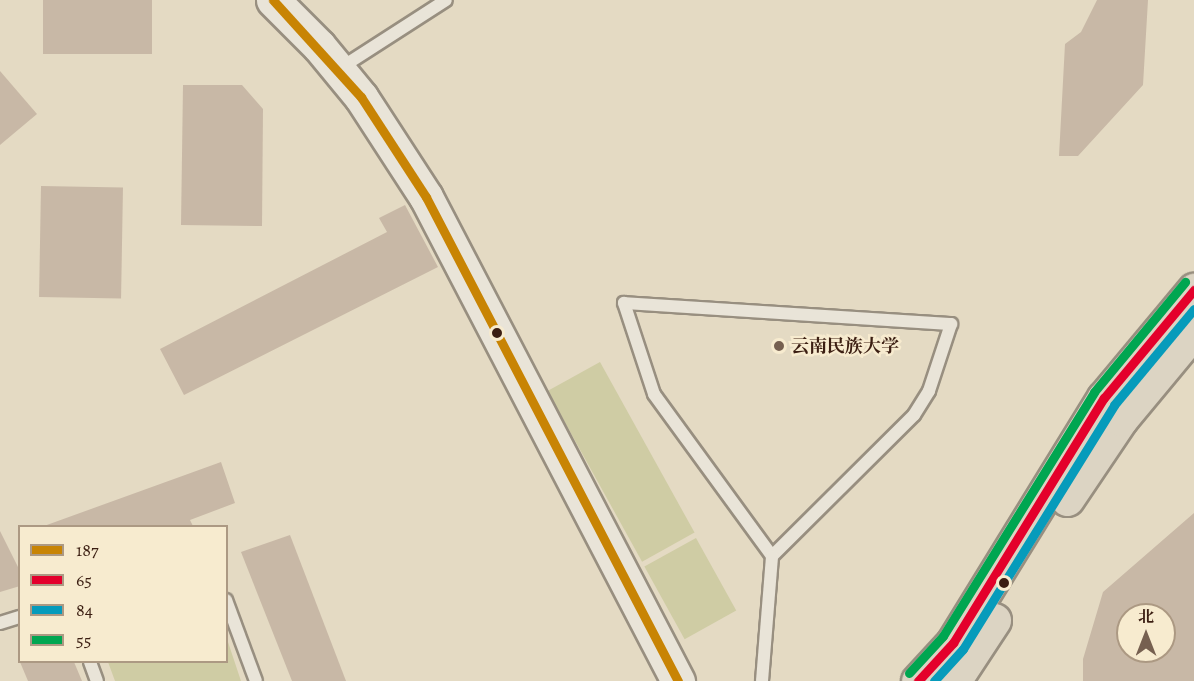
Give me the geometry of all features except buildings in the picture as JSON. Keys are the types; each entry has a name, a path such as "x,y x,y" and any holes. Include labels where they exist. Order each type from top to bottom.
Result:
{"main road":[{"path":"273,0 338,69 426,197 678,681"},
{"path":"956,673 953,643 1104,398 1194,290"},
{"path":"918,681 956,673 1121,419 1194,332"}],"lane":[{"path":"338,69 446,0"},
{"path":"762,681 772,556 914,415 929,391 951,324 624,303 654,394 772,556"},
{"path":"228,605 256,681"},
{"path":"0,623 18,618"},
{"path":"90,663 97,681"}],"shaded area":[{"path":"600,362 695,533 642,562 548,391"},
{"path":"696,538 736,611 685,639 644,567"},
{"path":"228,642 241,681 115,681 108,663 228,663"}],"transit line":[{"name":"187","path":"273,0 361,97 426,197 678,681"},
{"name":"55","path":"909,673 943,636 1094,392 1185,282"},
{"name":"65","path":"918,681 953,643 1104,398 1194,290"},
{"name":"84","path":"934,681 963,649 1114,405 1194,309"}],"place":[{"name":"云南民族大学","path":"779,346"}]}
